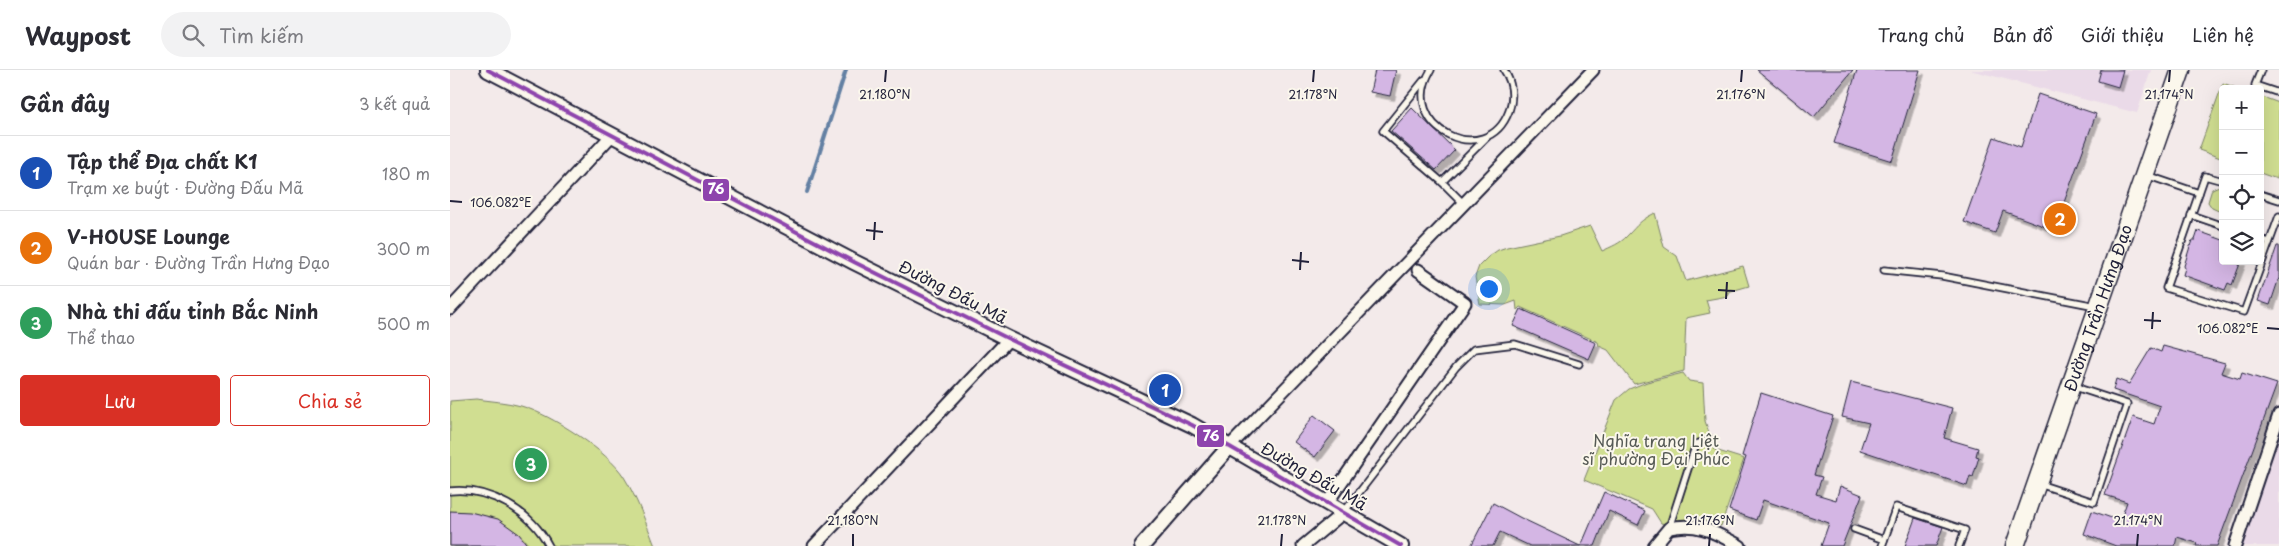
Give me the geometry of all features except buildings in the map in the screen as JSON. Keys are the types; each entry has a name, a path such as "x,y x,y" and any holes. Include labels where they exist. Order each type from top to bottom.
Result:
{"main road":[{"name":"Đường Trần Hưng Đạo","path":"2018,545 2036,484 2181,70"}],"street":[{"name":"Đường Đấu Mã","path":"488,70 854,262 1009,340 1192,424 1401,546"},
{"path":"1142,546 1229,447 1593,70"},
{"path":"450,308 612,136"},
{"path":"1327,503 1465,303 1418,270"},
{"path":"814,546 1009,340"},
{"path":"2235,546 2279,415"},
{"path":"1303,546 1344,512"},
{"path":"1654,546 1669,528 1694,526 1740,546"}],"lane":[{"path":"1442,182 1505,120 1511,103 1511,85 1504,70"},
{"path":"2261,70 2255,85 2279,93"},
{"path":"1429,72 1423,90 1424,105 1435,126 1447,135 1462,140 1478,139 1492,132"},
{"path":"1429,72 1383,131 1442,182 1464,204"},
{"path":"2144,174 2199,193"},
{"path":"2219,181 2205,176 2166,288 2244,312 2279,216"},
{"path":"2264,195 2279,200"},
{"path":"2191,215 2219,225"},
{"path":"2264,240 2269,242"},
{"path":"1884,270 1942,276 2098,307"},
{"path":"1344,512 1456,367 1474,348 1515,344 1579,364"},
{"path":"2036,484 2094,502 2128,404 2070,386"},
{"path":"1669,528 1696,444 1711,439"},
{"path":"450,491 478,493 513,507 532,522 549,546"},
{"path":"1854,529 1883,543 1896,507 1965,530 1959,546"}],"shaded area":[{"path":"1970,70 2151,70 2137,113"},
{"path":"2279,438 2279,546 2242,546"}],"green space":[{"path":"2219,94 2219,158 2199,150"},
{"path":"2264,97 2279,103 2279,172 2277,179 2264,174"},
{"path":"2219,186 2219,211 2212,208 2208,202 2212,189"},
{"path":"1655,213 1664,247 1677,256 1686,281 1743,266 1749,286 1728,292 1728,296 1706,300 1710,313 1686,318 1684,371 1634,384 1608,350 1599,346 1598,342 1520,307 1517,310 1516,301 1505,305 1480,304 1475,277 1479,266 1498,250 1560,236 1590,226 1602,251 1622,241 1642,221"},
{"name":"Nghĩa trang Liệt sĩ phường Đại Phúc","path":"1683,373 1689,381 1703,383 1705,421 1715,450 1744,459 1721,526 1693,518 1665,524 1661,523 1652,509 1584,480 1616,400 1629,389 1647,382"},
{"path":"476,399 521,406 533,410 562,425 592,445 616,467 629,485 655,546 450,546 450,401"}],"waterway":[{"path":"807,192 846,70"}],"transit line":[{"name":"76","path":"488,70 854,262 1009,339 1192,425 1401,546"}],"place":[{"name":"V-HOUSE Lounge","path":"2060,219"},
{"name":"Tập thể Địa chất K1","path":"1165,390"},
{"name":"Nhà thi đấu tỉnh Bắc Ninh","path":"531,464"}]}
